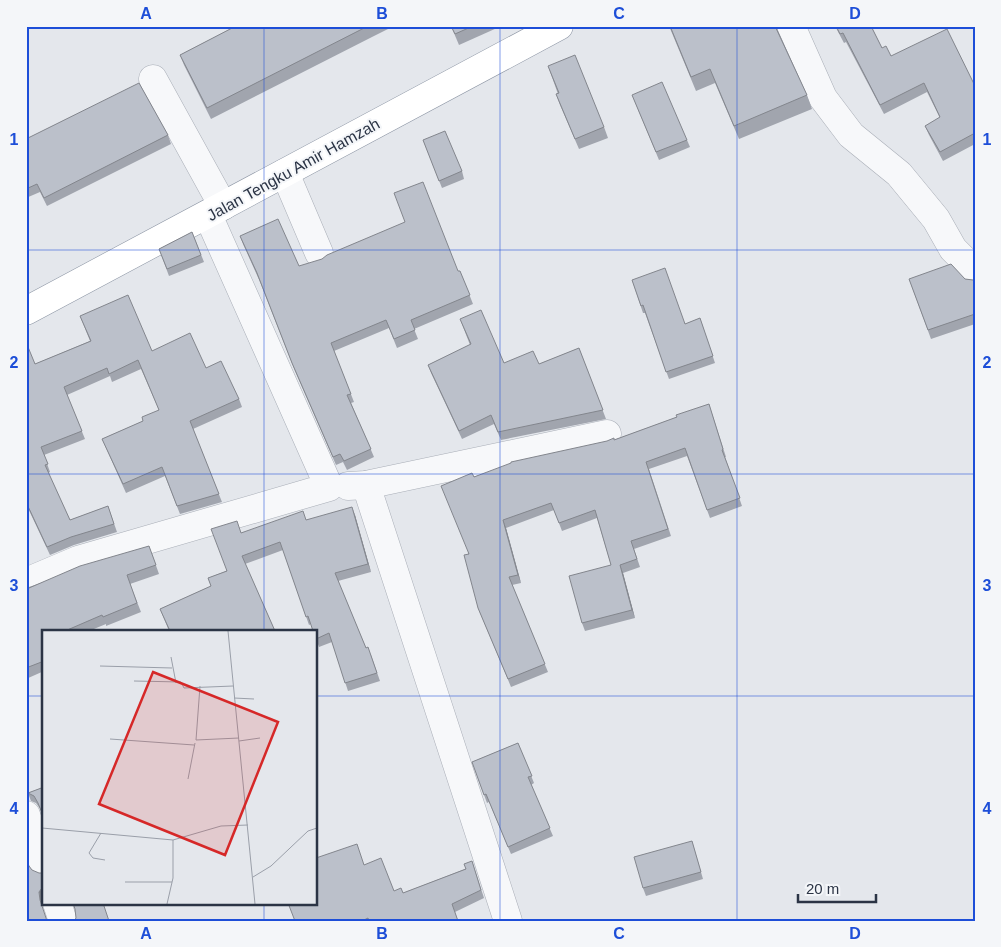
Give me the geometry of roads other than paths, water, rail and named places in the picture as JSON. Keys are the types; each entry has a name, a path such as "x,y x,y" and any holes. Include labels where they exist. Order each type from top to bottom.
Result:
{"highway":[{"name":"Jalan Tengku Amir Hamzah","path":"26,312 559,26"}],"street":[{"path":"791,26 823,98 851,135 899,174 936,219 953,249 975,274"},
{"path":"154,79 216,210 329,487"},
{"path":"285,173 319,253"},
{"path":"26,582 78,560 329,487 366,485 608,434"},
{"path":"366,485 508,921"},
{"path":"26,815 42,859"},
{"path":"57,904 63,921"}]}
